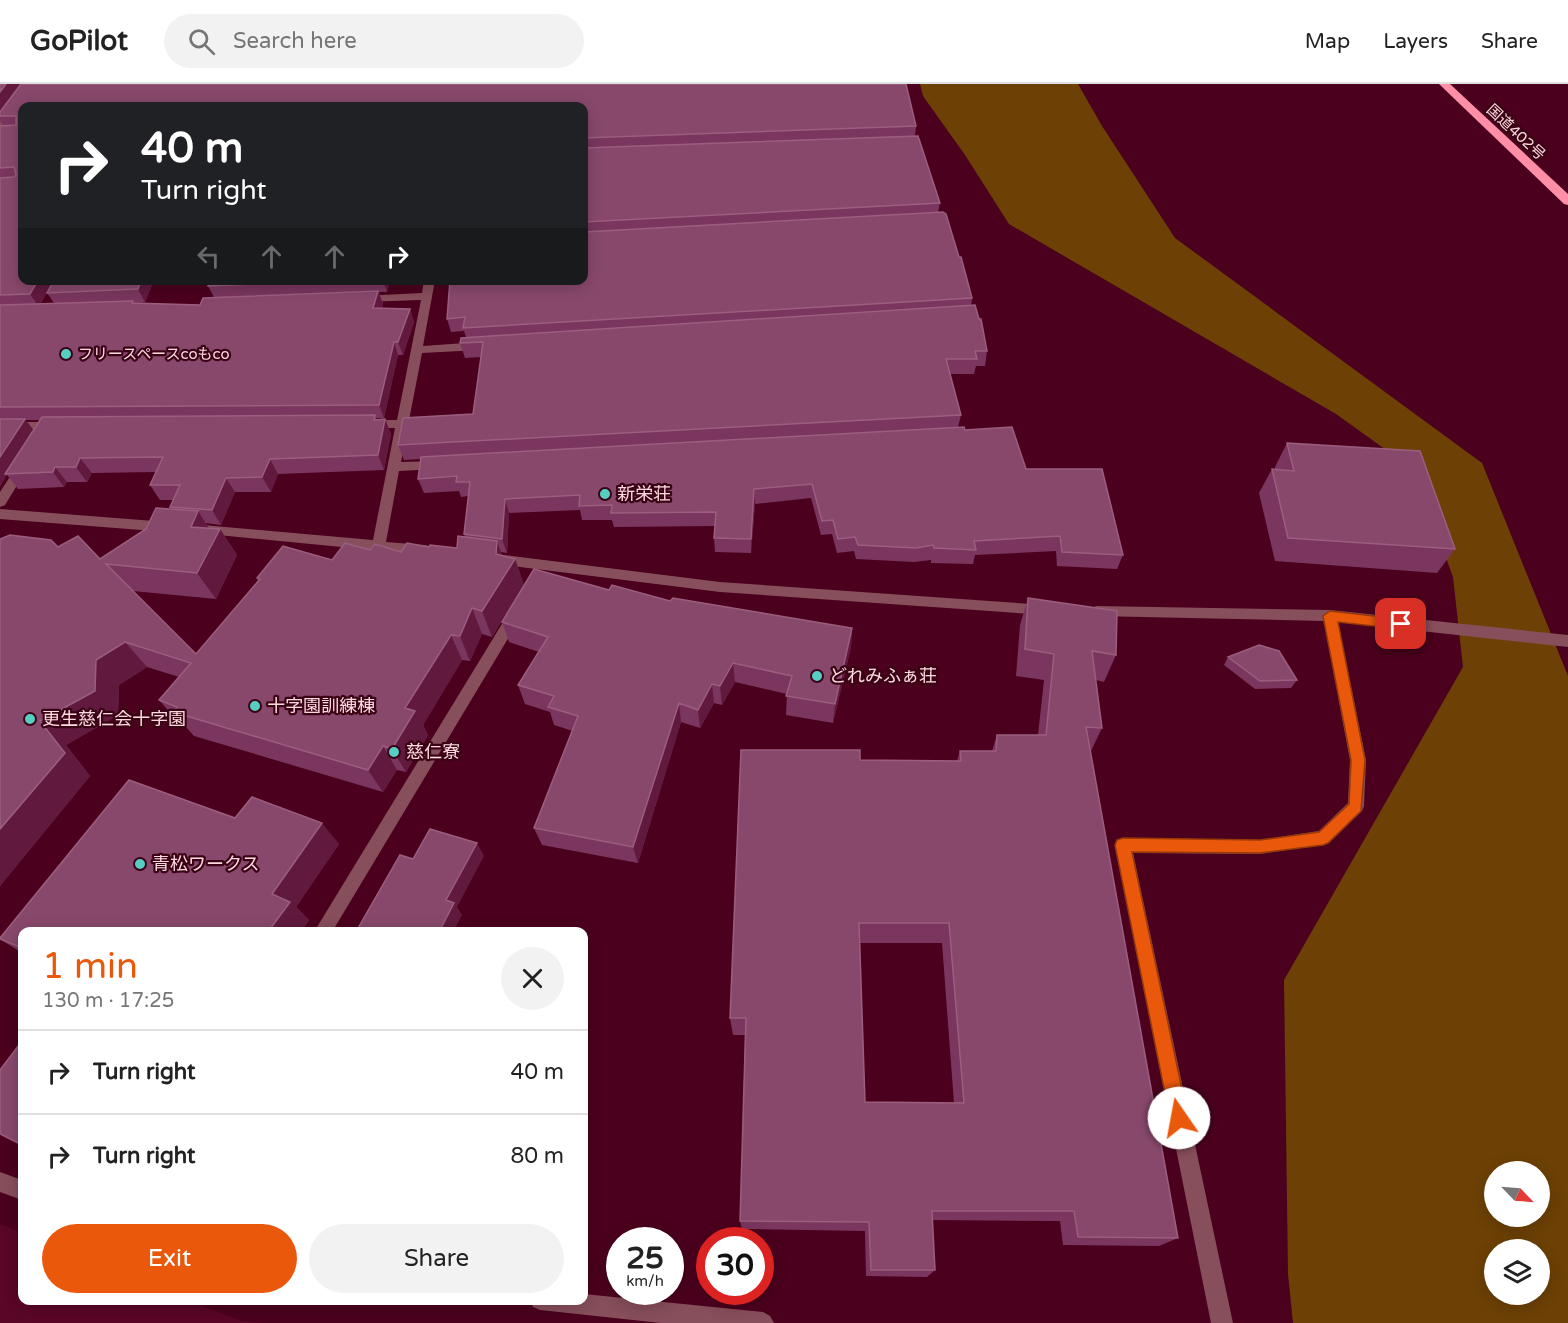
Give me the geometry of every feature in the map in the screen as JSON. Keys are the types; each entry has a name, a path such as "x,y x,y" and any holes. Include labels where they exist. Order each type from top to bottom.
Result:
{"highway":[{"name":"国道402号","path":"1444,84 1568,201"}],"street":[{"path":"0,125 31,84"},
{"path":"0,108 14,106"},
{"path":"0,134 11,134"},
{"path":"379,544 396,467 429,285"},
{"path":"356,299 428,296"},
{"path":"418,350 488,345"},
{"path":"357,424 404,424"},
{"path":"0,426 45,431 72,426"},
{"path":"0,502 30,454"},
{"path":"396,467 455,464"},
{"path":"0,514 379,544 438,551"},
{"path":"486,557 542,570 720,587 1058,611"},
{"path":"325,927 526,595"},
{"path":"1082,611 1330,616 1568,641"},
{"path":"1222,1323 1123,845 1260,847 1323,838 1356,806 1358,760 1330,616"},
{"path":"0,1182 18,1189"},
{"path":"588,1305 763,1323"}],"shaded area":[{"path":"920,84 1078,84 1102,126 1175,238 1482,463 1568,676 1568,1323 1293,1323 1288,1274 1284,980 1463,667 1453,577 1414,470 1336,414 1009,224 965,155 923,96"},
{"path":"0,1224 18,1231 18,1305 200,1305 241,1321 266,1323 0,1323"}],"building":[{"path":"0,84 6,84 0,92"},
{"path":"21,84 906,84 916,126 588,138 588,102 18,102 18,285 35,285 30,294 0,295 0,178 16,175 14,167 0,168 0,126 16,125 16,116 0,116 0,112"},
{"path":"918,136 940,203 588,222 588,148"},
{"path":"943,212 946,214 959,257 961,257 972,298 463,328 465,317 447,319 450,285 588,285 588,232"},
{"path":"51,285 139,285 138,289 47,293"},
{"path":"378,291 373,308 410,309 398,342 394,342 379,405 0,407 0,305 133,301 132,303 200,305 203,298"},
{"path":"975,305 979,319 981,319 987,351 975,351 977,359 946,359 961,415 398,445 403,418 473,414 483,342 460,343 461,338"},
{"path":"375,415 374,420 385,419 378,455 270,459 262,477 226,478 212,510 170,507 180,485 150,485 163,457 80,458 76,467 55,467 53,472 5,474 42,417"},
{"path":"0,419 25,419 0,457"},
{"path":"964,427 965,430 1012,427 1026,469 1102,469 1123,555 1062,552 1060,536 974,541 976,550 934,548 933,545 916,548 858,545 855,537 838,539 833,520 822,521 812,484 754,489 751,539 714,538 716,512 611,513 612,505 579,506 580,495 505,499 502,539 464,534 470,482 456,482 457,476 418,479 421,457"},
{"path":"1287,443 1420,451 1455,549 1288,538 1272,469 1294,471"},
{"path":"156,508 198,511 191,527 220,529 197,573 106,564 196,654 260,579 257,578 283,546 332,560 345,543 370,550 375,544 401,552 407,543 457,548 458,536 497,541 496,554 515,559 482,611 472,608 460,636 451,635 405,708 415,711 392,749 383,746 368,770 173,712 177,707 159,700 191,663 125,642 96,660 95,691 40,721 65,753 0,829 0,539 10,535 51,540 58,547 78,536 100,559 146,529"},
{"path":"534,569 609,590 612,585 670,601 673,598 852,628 835,704 786,696 792,676 733,663 720,686 712,684 698,710 679,703 633,847 534,828 578,716 548,707 554,696 518,685 548,637 502,622"},
{"path":"1028,598 1117,611 1116,655 1092,651 1102,728 1086,727 1178,1238 1078,1237 1074,1211 932,1211 935,1270 871,1270 869,1222 740,1221 746,1018 730,1018 741,750 860,750 860,760 961,761 960,751 996,751 997,735 1046,735 1054,654 1025,649","holes":["859,923 949,923 964,1103 865,1102"]},
{"path":"1259,645 1279,651 1297,680 1260,681 1228,657"},
{"path":"129,780 235,818 252,797 322,823 272,894 290,902 272,927 18,927 18,946 0,938"},
{"path":"430,829 477,843 446,900 454,903 442,927 359,927 400,855 413,859"},
{"path":"18,1046 18,1143 0,1134 0,1070"}],"place":[{"name":"フリースペースcoもco","path":"66,354"},
{"name":"新栄荘","path":"605,494"},
{"name":"どれみふぁ荘","path":"817,676"},
{"name":"十字園訓練棟","path":"255,706"},
{"name":"更生慈仁会十字園","path":"30,719"},
{"name":"慈仁寮","path":"394,752"},
{"name":"青松ワークス","path":"140,864"}],"route":[{"path":"1179,1118 1123,845 1260,847 1323,838 1356,806 1358,760 1330,616 1401,624"}]}
